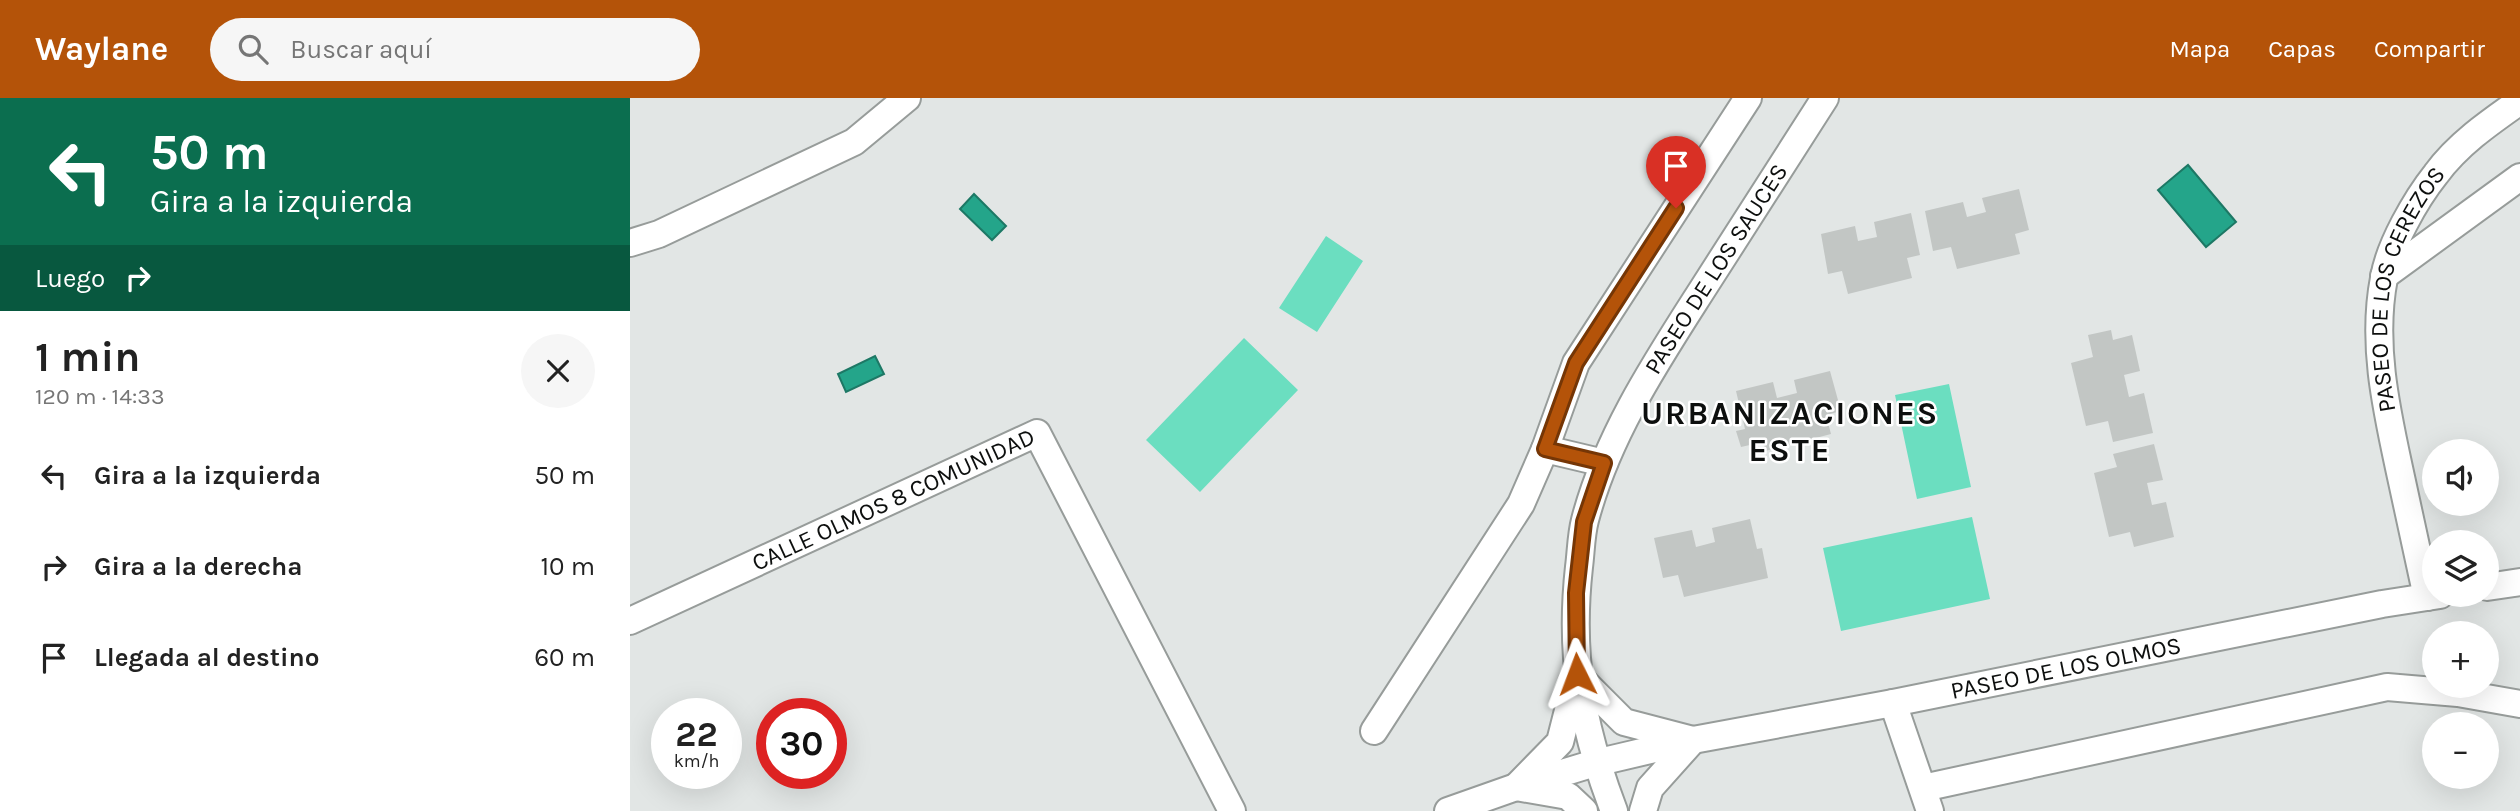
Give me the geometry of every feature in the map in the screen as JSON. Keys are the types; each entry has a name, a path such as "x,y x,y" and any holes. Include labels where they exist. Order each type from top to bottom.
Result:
{"street":[{"path":"630,243 659,234 854,142 907,98"},
{"path":"1374,731 1521,504 1545,449 1576,363 1748,98"},
{"name":"PASEO DE LOS SAUCES","path":"1614,811 1595,763 1577,674 1576,593 1584,522 1604,463 1644,381 1825,98"},
{"name":"PASEO DE LOS CEREZOS","path":"2422,552 2391,429 2380,359 2378,337 2384,276 2406,218 2436,173 2477,131 2520,101"},
{"path":"2384,276 2520,177"},
{"name":"CALLE OLMOS 8 COMUNIDAD","path":"630,621 1037,433 1231,811"},
{"path":"1545,449 1604,463"},
{"path":"2499,585 2520,582"},
{"name":"PASEO DE LOS OLMOS","path":"1448,811 1595,763 1693,740 2422,598"},
{"name":"PASEO DE LOS OLMOS","path":"1577,674 1624,722 1693,740"},
{"name":"PASEO DE LOS OLMOS","path":"1516,787 1560,742 1577,674"},
{"path":"1893,703 1926,799 2387,687 2458,693 2520,704"},
{"path":"1643,811 1650,788 1693,740"},
{"name":"PASEO DE LOS OLMOS","path":"1516,787 1568,796 1584,811"}],"shaded area":[{"path":"2188,165 2236,222 2206,247 2158,190"},
{"path":"974,194 1006,226 992,240 960,209"},
{"path":"1326,236 1363,261 1317,332 1279,308"},
{"path":"1244,338 1298,390 1200,492 1146,440"},
{"path":"875,356 884,374 846,392 838,374"},
{"path":"1949,384 1971,487 1917,499 1895,395"},
{"path":"1972,517 1990,599 1841,631 1823,548"}],"building":[{"path":"2019,189 2029,230 2015,234 2020,254 1957,269 1951,247 1933,251 1925,211 1963,202 1967,217 1986,212 1982,198"},
{"path":"1911,213 1920,255 1907,258 1912,278 1848,294 1842,271 1828,274 1821,234 1855,226 1858,241 1877,237 1874,222"},
{"path":"2111,330 2113,340 2132,335 2140,371 2124,375 2129,397 2144,393 2153,433 2113,442 2108,421 2086,426 2071,363 2093,357 2088,335"},
{"path":"1830,371 1841,411 1826,415 1831,434 1765,451 1763,442 1741,447 1736,431 1745,429 1736,391 1773,382 1777,398 1797,393 1794,380"},
{"path":"2154,444 2163,480 2147,483 2152,505 2166,502 2174,537 2134,547 2130,532 2109,537 2094,473 2117,467 2113,454"},
{"path":"1750,519 1757,549 1762,548 1768,578 1684,597 1678,575 1663,578 1654,538 1692,530 1696,547 1715,542 1712,528"}],"district":[{"name":"URBANIZACIONES ESTE","path":"1790,432"}],"route":[{"path":"1577,674 1576,593 1584,522 1604,463 1545,449 1576,363 1676,208"}]}
